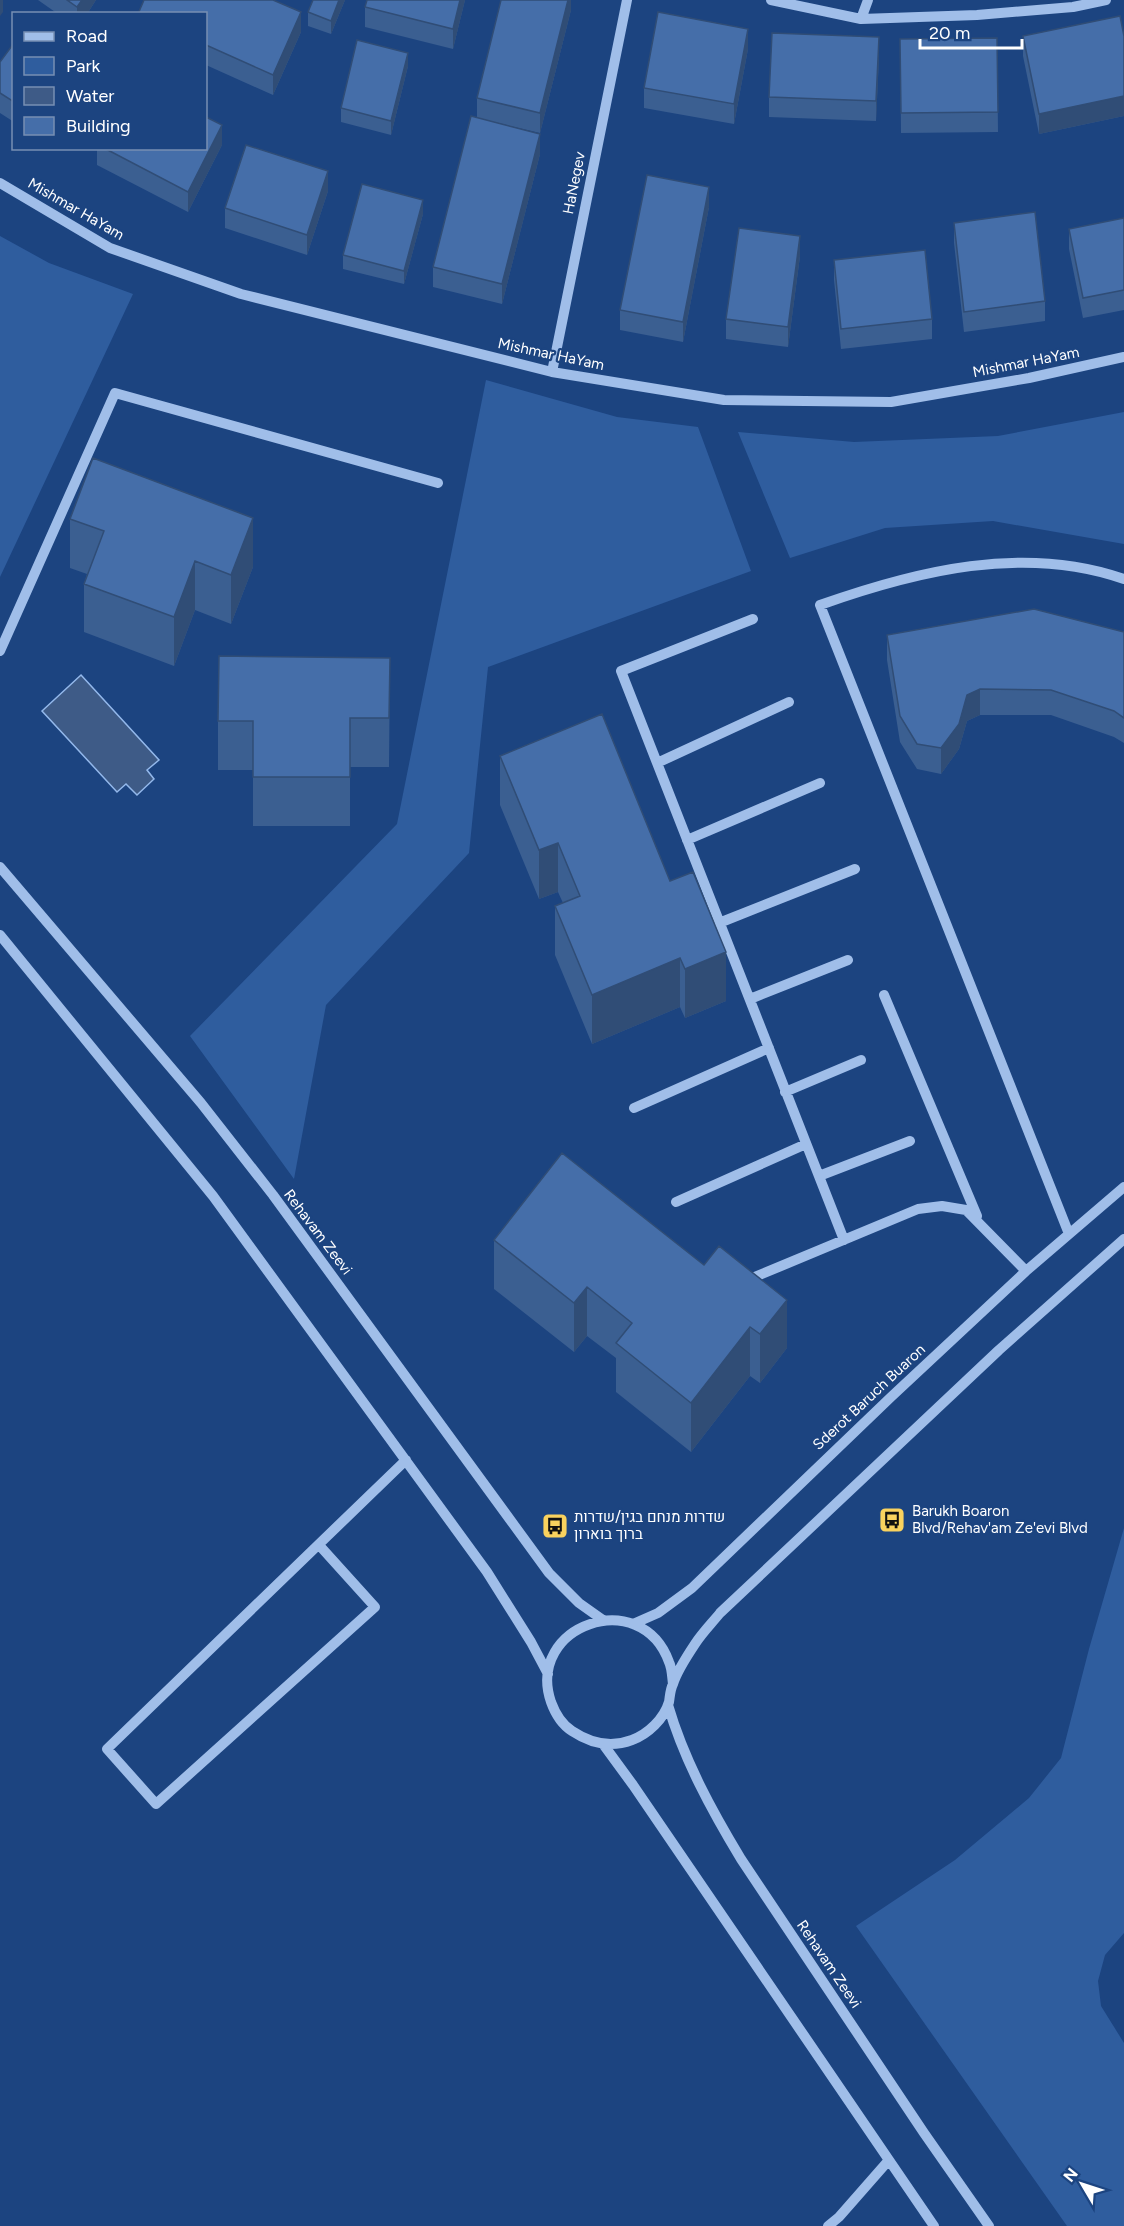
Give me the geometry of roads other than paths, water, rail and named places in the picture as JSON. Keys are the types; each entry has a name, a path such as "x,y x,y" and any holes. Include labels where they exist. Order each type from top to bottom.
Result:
{"street":[{"name":"HaNegev","path":"552,372 627,0"},
{"path":"771,0 861,19 977,15 1073,7 1106,0"},
{"path":"861,19 868,0"},
{"name":"Mishmar HaYam","path":"0,183 110,248 230,290 552,372 724,400 891,402 1029,378 1124,357"},
{"path":"0,651 115,393 438,483"},
{"path":"1069,1234 820,605 875,586 951,569 1009,561 1067,565 1124,579"},
{"path":"753,619 621,671 844,1240"},
{"path":"657,763 789,702"},
{"path":"687,840 820,783"},
{"name":"Rehavam Zeevi","path":"0,867 201,1104 273,1195 549,1573 579,1603 603,1620"},
{"path":"719,923 855,869"},
{"path":"0,935 213,1196 487,1572 531,1642 548,1674"},
{"path":"750,999 848,960"},
{"path":"884,995 979,1221"},
{"path":"634,1108 769,1048"},
{"path":"786,1092 861,1060"},
{"path":"819,1176 910,1141"},
{"path":"676,1202 806,1144"},
{"name":"Sderot Baruch Buaron","path":"633,1624 658,1613 692,1588 1026,1271 1124,1187"},
{"path":"731,1287 918,1209 942,1206 966,1210 1026,1271"},
{"path":"673,1684 670,1663 660,1643 644,1629 624,1621 603,1620 582,1626 565,1639 553,1655 548,1674 549,1694 555,1713 567,1728 584,1739 603,1744 622,1743 641,1736 657,1724 668,1705 673,1684 695,1644 720,1612 999,1350 1124,1239"},
{"path":"319,1545 375,1607 156,1804 107,1749 406,1460"},
{"name":"Rehavam Zeevi","path":"668,1705 674,1727 694,1773 736,1850 924,2133 989,2226"},
{"path":"603,1744 934,2226"},
{"path":"828,2226 839,2217 889,2160"}],"water":[{"path":"81,675 159,760 147,770 154,779 137,795 126,784 117,792 42,711"}],"place":[{"name":"Barukh Boaron Blvd/Rehav'am Ze'evi Blvd","path":"892,1520"},
{"name":"שדרות מנחם בגין/שדרות ברוך בוארון","path":"555,1526"}]}
